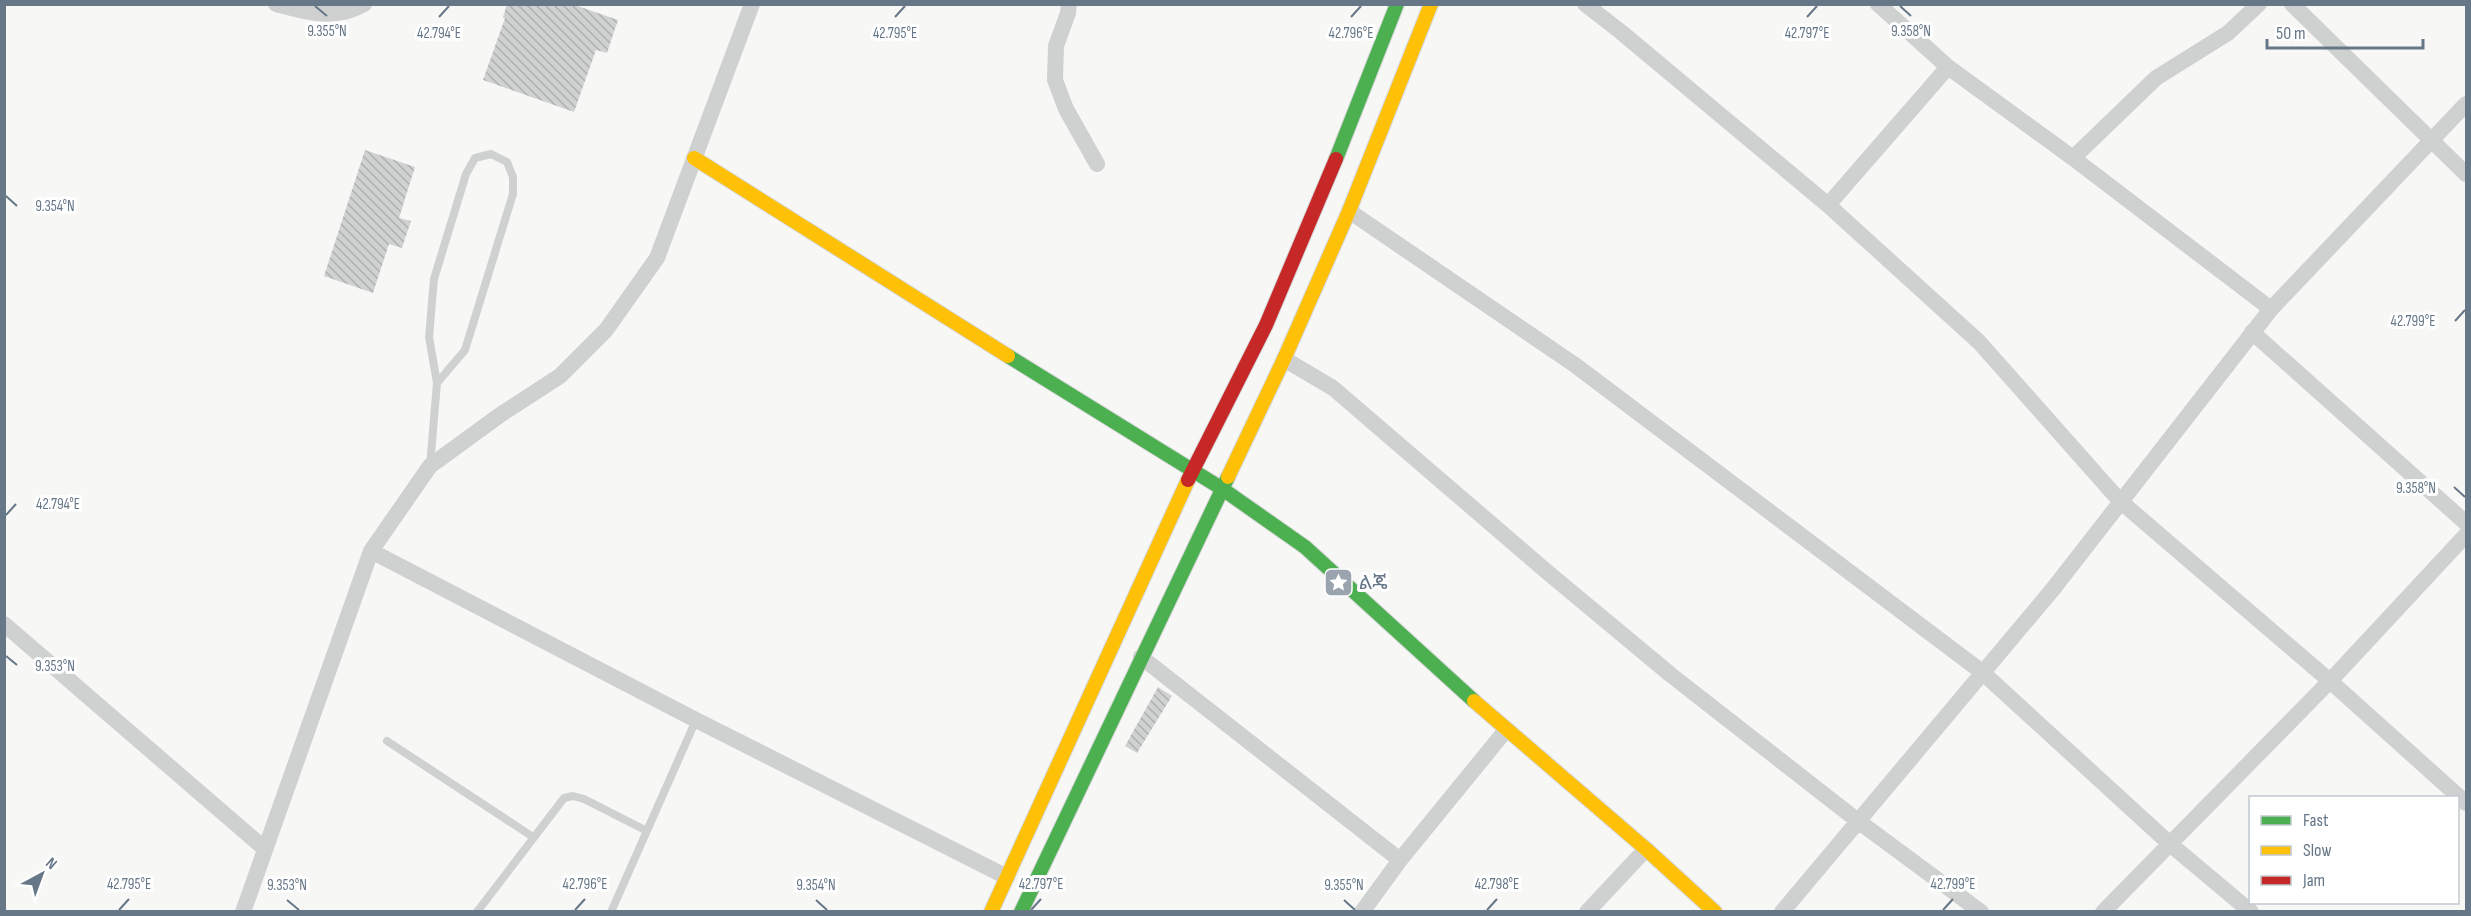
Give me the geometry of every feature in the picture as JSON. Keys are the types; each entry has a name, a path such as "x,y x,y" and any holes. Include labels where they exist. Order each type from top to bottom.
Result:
{"main road":[{"path":"991,912 1192,472 1275,305 1319,203 1398,4"},
{"path":"1021,912 1284,359 1349,211 1431,4"},
{"path":"694,158 1192,472 1221,488 1305,547 1506,730 1646,849 1715,912"}],"street":[{"path":"276,4 320,15 354,11 364,4"},
{"path":"1585,4 1622,32 1828,205 1979,342 2120,501 2330,681 2458,796"},
{"path":"1878,4 1948,67 2073,158 2271,309"},
{"path":"2073,158 2156,78 2228,33 2259,4"},
{"path":"2292,4 2466,174"},
{"path":"243,912 371,551 430,466 500,415 560,376 606,330 657,258 750,5"},
{"path":"1072,7 1056,46 1055,80 1066,109 1097,164"},
{"path":"1828,205 1948,67"},
{"path":"1782,912 2052,589 2271,309 2466,104"},
{"path":"1349,211 1575,365 1982,672 2170,844 2251,912"},
{"path":"2252,333 2466,523"},
{"path":"1284,359 1333,388 1644,652 1858,821 1981,912"},
{"path":"2103,912 2330,681 2466,535"},
{"path":"371,551 696,720 1006,877"},
{"path":"4,624 265,849"},
{"path":"1141,657 1400,860"},
{"path":"1362,912 1400,860 1506,730"},
{"path":"1587,912 1646,849"}],"lane":[{"path":"430,466 437,383 429,338 434,279 466,174 475,158 491,154 507,162 513,177 513,194 465,350 437,383"},
{"path":"611,912 696,720"},
{"path":"387,741 533,837"},
{"path":"477,912 564,798 573,796 585,799 647,831"}],"building":[{"path":"507,4 572,4 618,20 607,53 596,50 574,112 483,80 505,18 503,17"},
{"path":"365,150 415,167 399,218 411,221 402,248 389,244 373,293 324,276"},
{"path":"1158,687 1172,696 1137,753 1125,746"}],"traffic: fast":[{"path":"1336,159 1397,4"},
{"path":"1008,356 1221,488 1305,547 1474,701"},
{"path":"1021,912 1228,477"}],"traffic: slow":[{"path":"1228,477 1284,359 1349,211 1431,4"},
{"path":"694,158 1008,356"},
{"path":"991,912 1188,480"},
{"path":"1474,701 1646,849 1715,912"}],"traffic: jam":[{"path":"1188,480 1266,325 1336,159"}],"place":[{"name":"ልጄ","path":"1338,583"}]}
